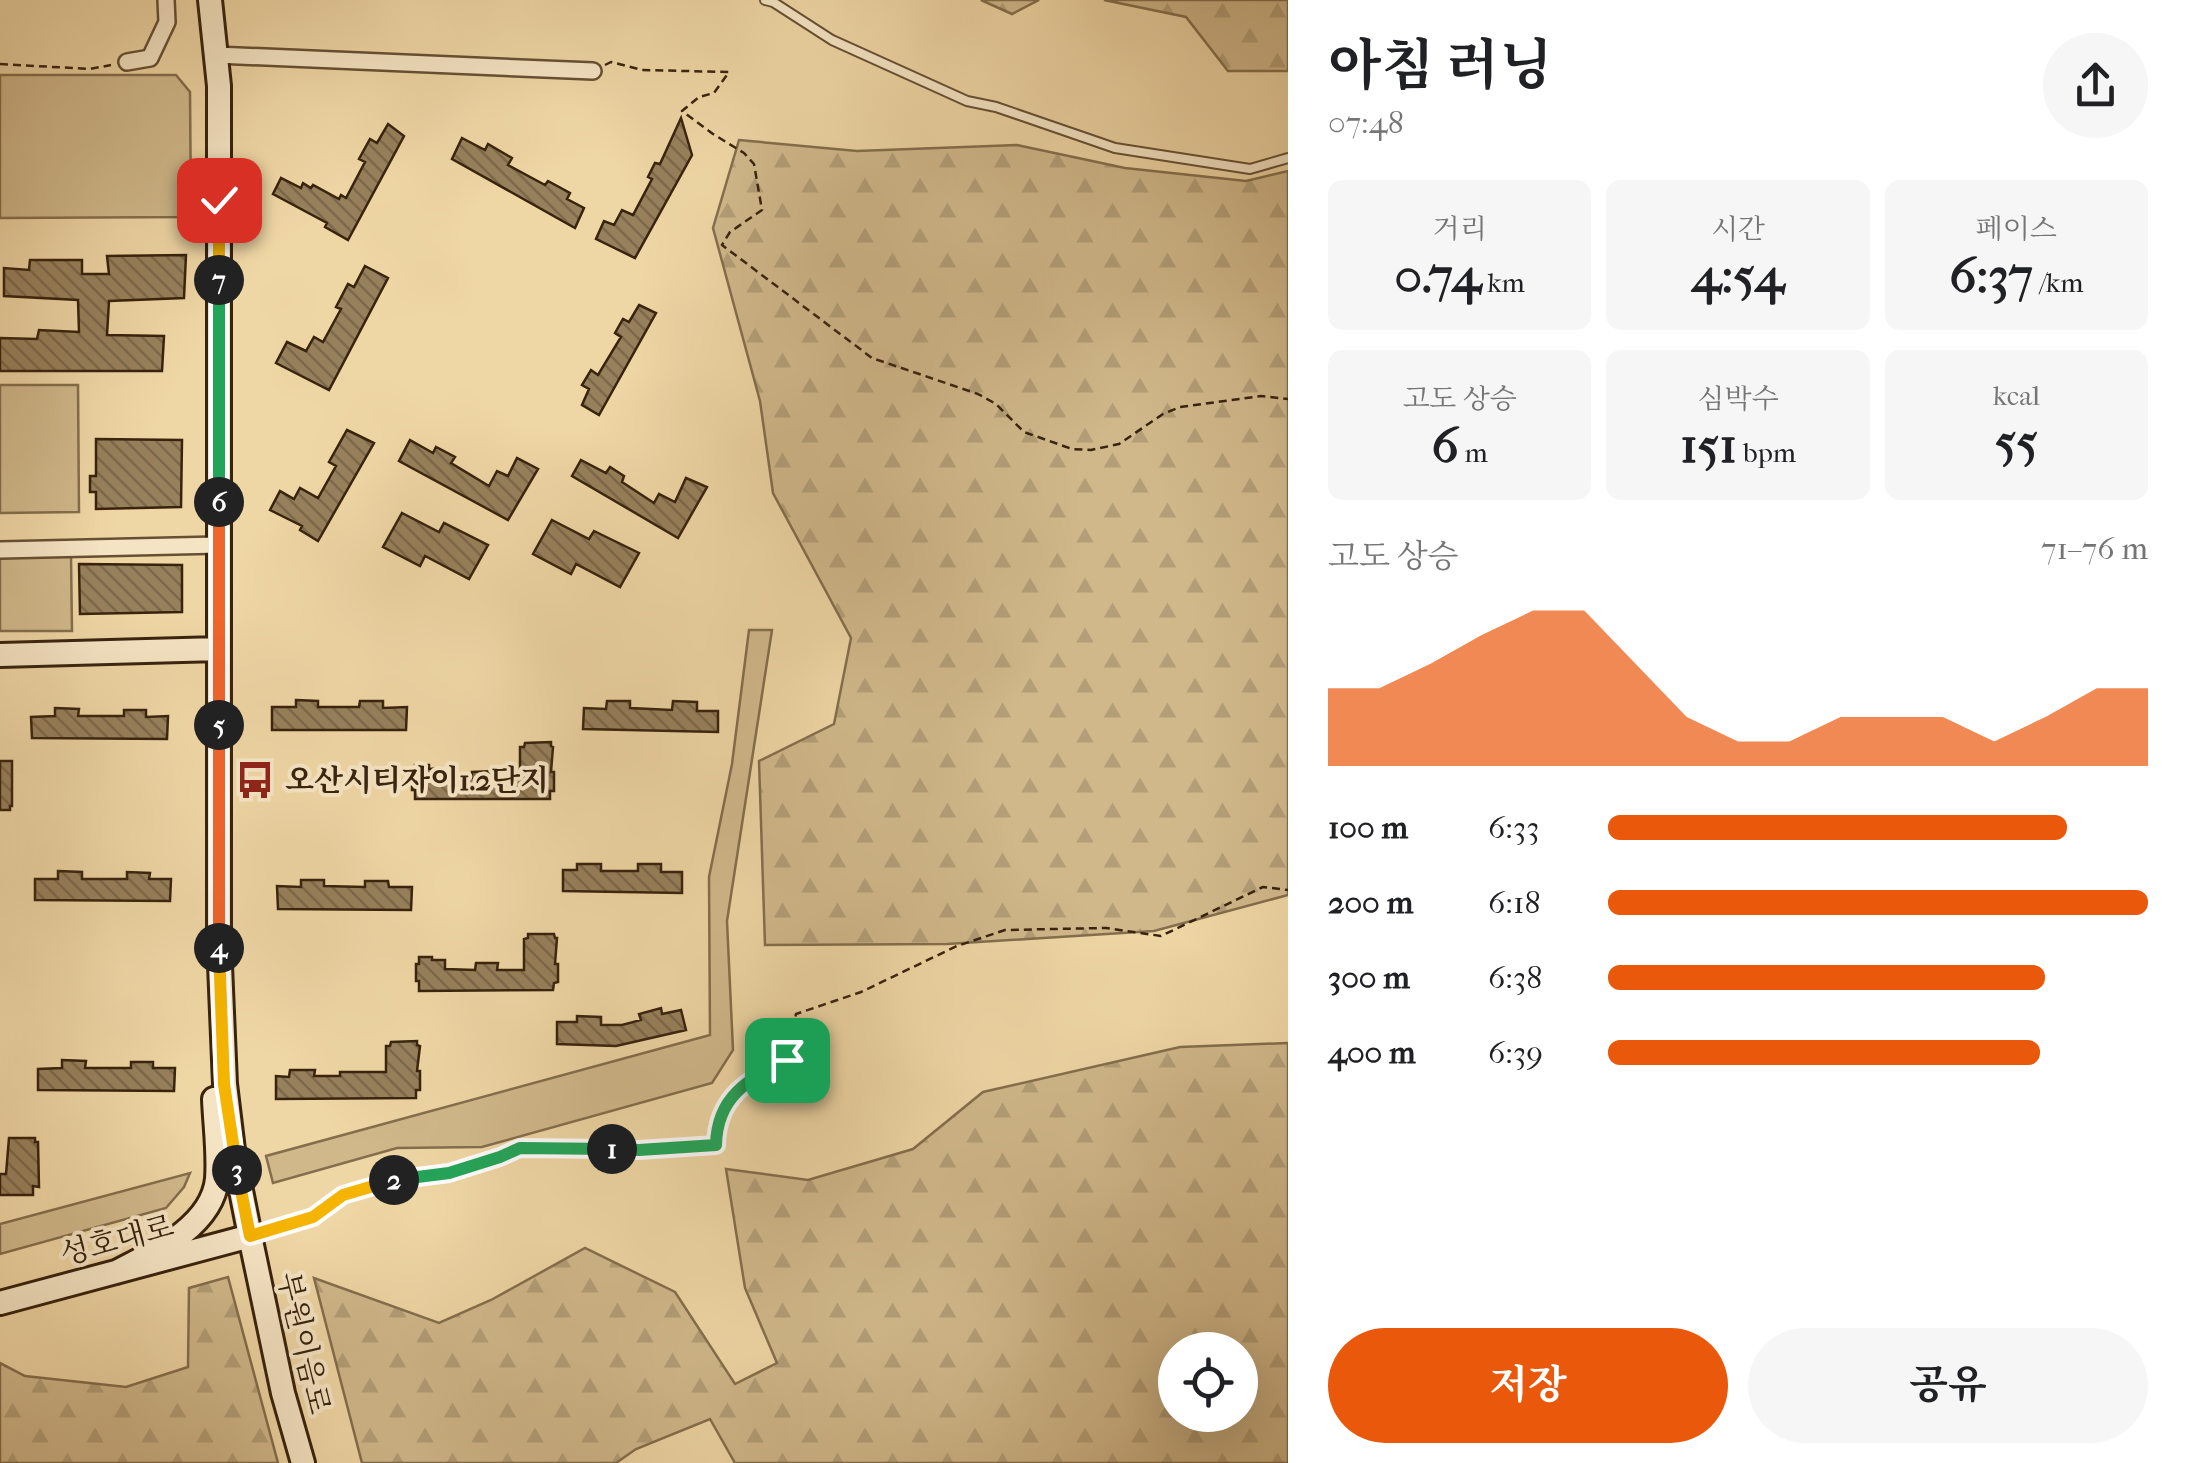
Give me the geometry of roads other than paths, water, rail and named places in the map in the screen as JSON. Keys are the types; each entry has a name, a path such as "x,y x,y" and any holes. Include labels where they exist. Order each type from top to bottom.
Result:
{"street":[{"path":"127,62 150,58 167,22 166,0"},
{"path":"116,1272 171,1244 206,1210 217,1182 213,1078 222,1022 219,86 210,0"},
{"path":"216,56 592,71"},
{"path":"0,550 219,545"},
{"path":"0,654 219,649"},
{"name":"부원이음로","path":"222,1022 224,1084 234,1150 283,1394 303,1463"},
{"name":"성호대로","path":"0,1303 250,1236"}],"lane":[{"path":"765,0 832,40 967,101 996,107 1116,148 1250,169 1288,158"}],"place":[{"name":"오산시티자이1.2단지","path":"255,780"}]}
